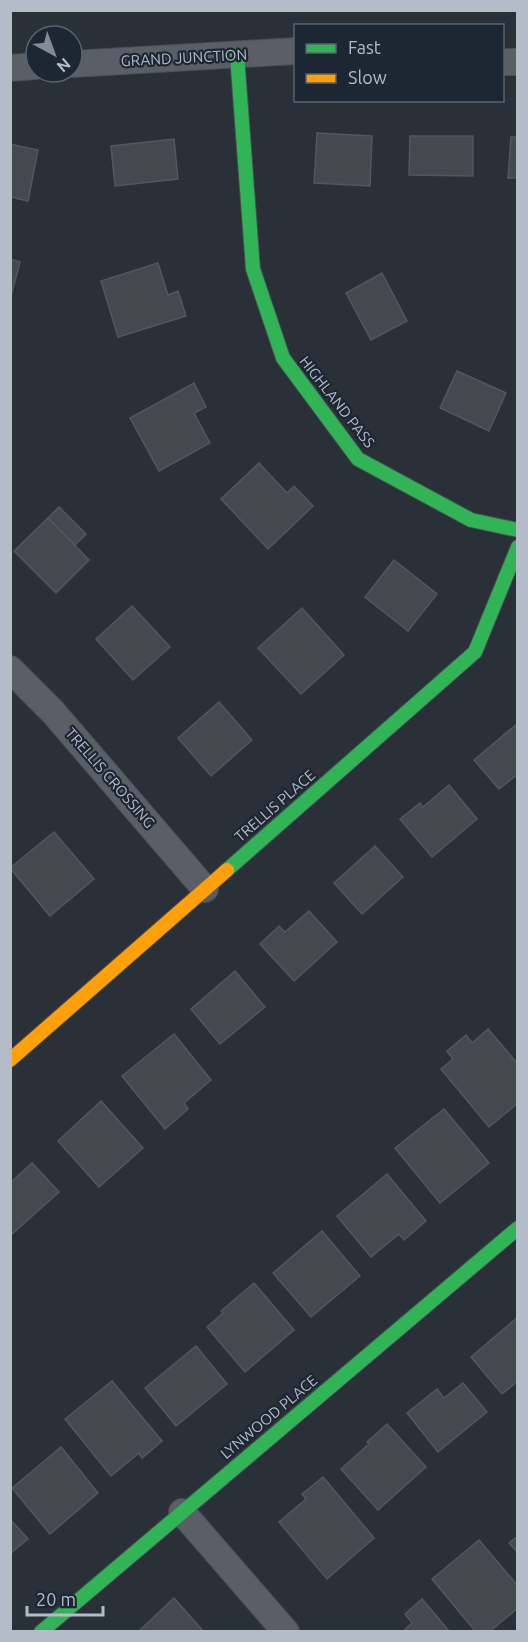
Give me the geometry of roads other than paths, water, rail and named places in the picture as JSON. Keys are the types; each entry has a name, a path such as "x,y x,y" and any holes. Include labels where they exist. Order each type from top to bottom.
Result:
{"street":[{"name":"GRAND JUNCTION","path":"84,63 294,51"},
{"name":"HIGHLAND PASS","path":"237,55 253,269 283,358 358,459 471,520 518,530"},
{"name":"TRELLIS PLACE","path":"10,1060 475,652 518,547"},
{"name":"TRELLIS CROSSING","path":"10,669 53,712 205,889"},
{"name":"LYNWOOD PLACE","path":"41,1632 518,1228"},
{"path":"182,1512 286,1632"}]}
